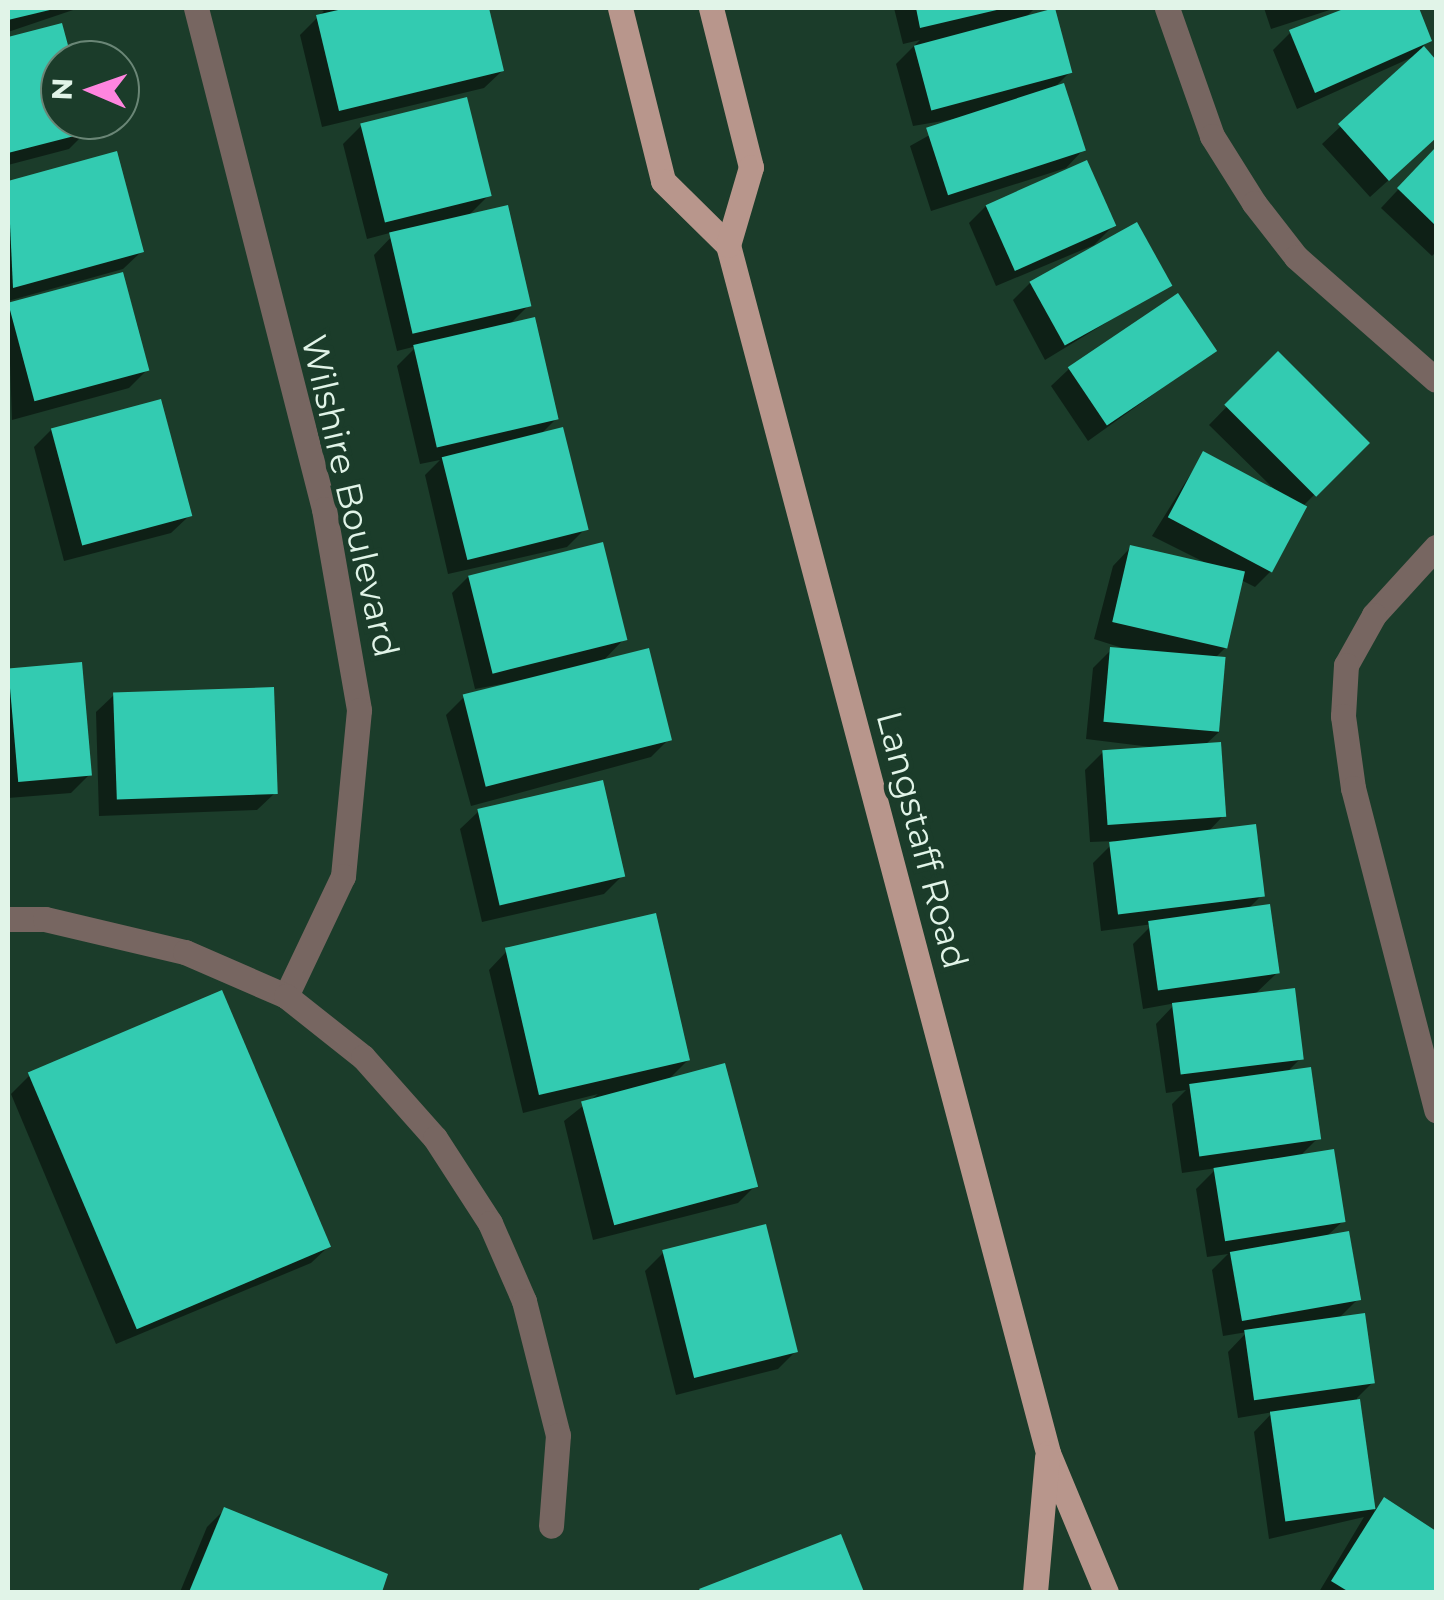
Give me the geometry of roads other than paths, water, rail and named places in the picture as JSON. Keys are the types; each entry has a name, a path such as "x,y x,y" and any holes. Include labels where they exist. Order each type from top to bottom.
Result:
{"main road":[{"path":"620,8 663,182 728,245 751,168 711,8"},
{"name":"Langstaff Road","path":"728,245 1048,1453 1106,1592"},
{"name":"Langstaff Road","path":"1035,1592 1048,1453"}],"street":[{"name":"Wilshire Boulevard","path":"196,8 324,508 358,710 344,876 286,996"},
{"path":"1167,8 1212,136 1254,203 1308,269 1436,380"},
{"path":"1436,547 1374,615 1346,665 1343,716 1436,1110"},
{"path":"8,919 46,918 185,952 286,996 387,1084 490,1223 524,1301 558,1435 551,1526"}]}
